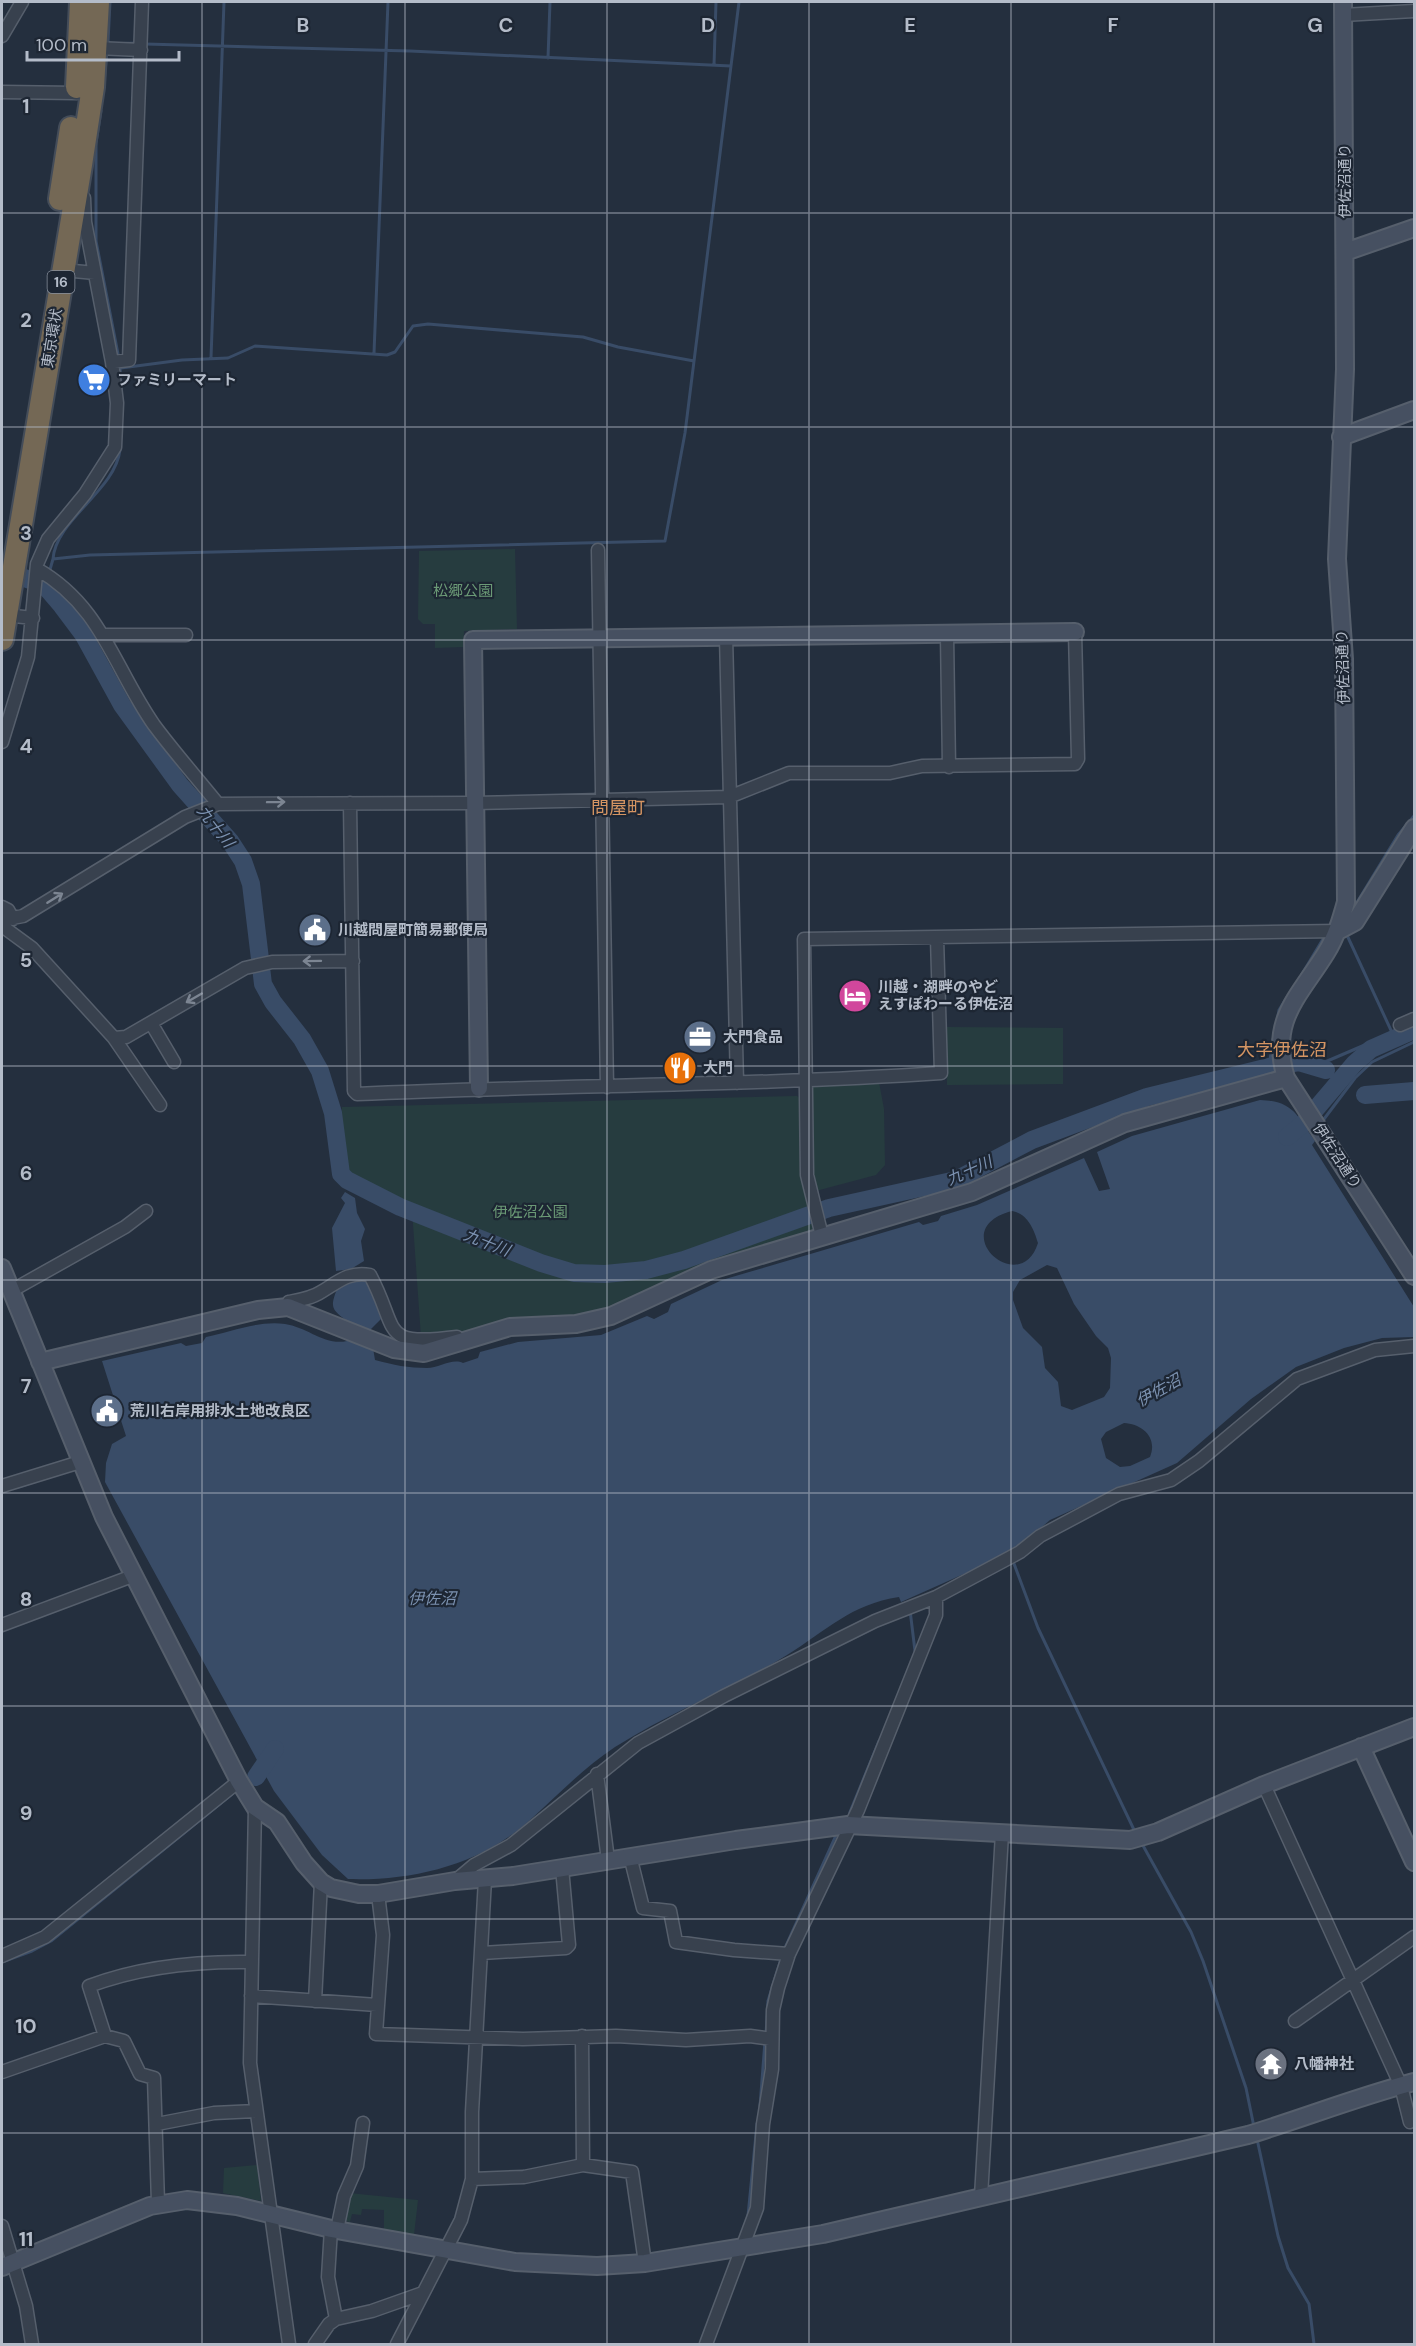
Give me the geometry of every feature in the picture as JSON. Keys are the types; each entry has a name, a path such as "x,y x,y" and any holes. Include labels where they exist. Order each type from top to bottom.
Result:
{"highway":[{"name":"東京環状","path":"19,562 77,93 81,2"},
{"name":"東京環状","path":"2,639 5,615 19,562 81,165 96,48 98,2"}],"street":[{"path":"2,36 22,2"},
{"path":"112,362 129,360 142,2"},
{"path":"1343,8 1414,11"},
{"name":"伊佐沼通り","path":"1343,8 1345,369 1337,559 1344,659 1346,902 1338,931 1327,953 1293,999 1284,1018 1280,1055 1285,1075 1414,1276"},
{"path":"96,48 141,50"},
{"path":"2,92 77,93"},
{"path":"19,562 48,539 85,494 115,447 117,403 112,362 86,222 81,165"},
{"path":"1345,252 1414,228"},
{"path":"63,270 95,273"},
{"path":"1341,437 1414,410"},
{"path":"598,550 604,800 607,1087"},
{"path":"2,742 28,657 36,596 19,562"},
{"path":"19,562 59,581 74,595 105,635 118,664 153,724 218,804"},
{"path":"5,615 33,618"},
{"path":"2,907 8,910 7,920 41,906 189,816 218,804 474,803 729,797 789,773 890,773 922,766 1075,764 1078,759 1075,632 471,642 474,803 479,1088"},
{"path":"947,634 949,767"},
{"path":"105,635 186,635"},
{"path":"726,636 737,1083"},
{"path":"350,803 354,1091 357,1094 479,1088 806,1082 941,1073 937,938"},
{"path":"820,1229 807,1175 804,1090 806,1082 804,939 1338,931 1355,922 1414,828"},
{"path":"2,926 32,948 114,1038 160,1105"},
{"path":"114,1038 126,1037 245,969 272,962 352,961"},
{"path":"1400,1025 1414,1019"},
{"path":"151,1023 174,1062"},
{"path":"40,1362 258,1310 288,1308 394,1349 424,1353 510,1327 576,1324 612,1316 711,1270 820,1229 972,1192 1125,1123 1285,1075"},
{"path":"7,1287 125,1227 146,1212"},
{"path":"2,1268 7,1287 104,1517 239,1781 255,1807 277,1822 304,1863 321,1882 345,1892 378,1894 848,1825 1130,1840 1158,1832 1264,1785 1414,1727"},
{"path":"288,1308 289,1302 322,1292 340,1278 362,1274 370,1275 391,1329 399,1337 443,1339 490,1333"},
{"path":"455,1881 474,1865 511,1845 638,1743 724,1696 875,1621 936,1597 1020,1552 1040,1536 1119,1494 1171,1480 1199,1461 1298,1378 1375,1350 1414,1346"},
{"path":"2,1486 80,1462"},
{"path":"2,1625 135,1575"},
{"path":"706,2344 757,2208 763,2124 772,2069 772,2010 789,1954 809,1917 848,1825 858,1810 936,1615 936,1597"},
{"path":"1361,1747 1414,1862"},
{"path":"597,1774 608,1860"},
{"path":"2,1956 45,1937 239,1781"},
{"path":"1264,1785 1352,1982 1408,2084 1410,2122"},
{"path":"255,1807 256,1878 250,2063 289,2344"},
{"path":"981,2197 1002,1833"},
{"path":"630,1856 643,1908 670,1911 676,1942 734,1950 789,1954"},
{"path":"482,1953 566,1948 569,1945 562,1868"},
{"path":"397,2344 466,2207 472,2179 472,2112 482,1953 484,1879"},
{"path":"315,2001 321,1882"},
{"path":"378,1894 383,1935 375,2034 523,2039 582,2036 686,2040 750,2036 772,2039"},
{"path":"1295,2021 1414,1937"},
{"path":"105,2036 89,1986 170,1967 214,1961 252,1962"},
{"path":"251,1996 376,2005"},
{"path":"2,2072 105,2036 124,2042 140,2074 154,2078 158,2203"},
{"path":"582,2036 583,2165"},
{"path":"6,2265 158,2203 197,2201 270,2213 334,2230 537,2265 597,2266 645,2263 823,2234 1248,2135 1294,2121 1351,2099 1408,2084"},
{"path":"157,2124 214,2113 256,2111"},
{"path":"336,2319 327,2277 334,2230 344,2196 357,2166 363,2123"},
{"path":"472,2179 524,2177 583,2165 632,2172 645,2263"},
{"path":"2,2226 6,2265 26,2306 32,2344"},
{"path":"315,2344 336,2319 372,2312 423,2293"}],"green space":[{"name":"松郷公園","path":"515,549 517,629 464,631 463,647 435,648 435,624 423,624 418,619 419,551"},
{"path":"946,1027 1063,1028 1063,1084 947,1085"},
{"path":"879,1082 884,1109 885,1165 876,1175 812,1192 809,1090 815,1084"},
{"name":"伊佐沼公園","path":"797,1096 801,1099 804,1190 816,1233 616,1311 421,1337 412,1210 367,1187 344,1168 341,1161 342,1107"},
{"path":"257,2165 261,2201 223,2193 224,2168"},
{"path":"349,2193 418,2200 414,2235 384,2230 384,2210 362,2209 361,2215 352,2214 350,2222 341,2220"}],"water":[{"name":"伊佐沼","path":"1260,1100 1280,1103 1288,1107 1299,1117 1315,1141 1312,1145 1414,1307 1414,1337 1382,1338 1344,1348 1296,1367 1251,1399 1177,1463 1050,1520 1027,1540 984,1565 901,1602 899,1597 853,1612 745,1679 615,1747 581,1773 510,1836 489,1849 444,1867 397,1877 348,1879 322,1855 274,1791 105,1482 106,1463 112,1444 126,1436 102,1361 181,1343 186,1346 202,1343 206,1337 245,1327 275,1323 293,1326 331,1341 347,1341 347,1321 334,1309 333,1302 338,1286 361,1278 368,1282 381,1319 370,1330 375,1360 401,1366 432,1368 454,1362 463,1363 478,1358 480,1352 518,1342 601,1335 647,1316 654,1319 668,1312 671,1304 722,1280 919,1222 923,1225 938,1221 941,1216 977,1205 1084,1158 1099,1191 1110,1189 1097,1152 1132,1136","holes":["1012,1211 1026,1218 1038,1243 1029,1259 1017,1265 1004,1263 992,1255 985,1244 984,1232 993,1220","1047,1265 1057,1268 1074,1304 1096,1336 1108,1348 1111,1358 1110,1388 1104,1397 1072,1410 1061,1406 1058,1382 1045,1368 1042,1347 1023,1328 1013,1300 1013,1292 1020,1280","1124,1423 1137,1426 1150,1438 1152,1443 1150,1457 1130,1466 1120,1467 1106,1458 1101,1439 1106,1432"]},
{"path":"345,1192 355,1198 357,1213 365,1229 361,1241 364,1261 351,1269 336,1271 332,1228 345,1203 341,1198"}],"waterway":[{"path":"108,42 110,2"},
{"path":"211,358 224,2"},
{"path":"374,353 388,2"},
{"path":"548,58 550,2"},
{"path":"714,65 716,2"},
{"path":"49,573 53,559 90,555 665,541 685,433 739,2"},
{"path":"108,44 138,43"},
{"path":"145,44 410,51 731,66"},
{"path":"104,83 107,51"},
{"path":"101,111 96,143 96,241 119,359"},
{"path":"121,368 182,360 228,358 255,346 387,355 395,352 413,326 428,324 583,337 618,347 694,361"},
{"path":"120,366 121,389"},
{"path":"53,559 64,531 108,479 116,465 120,450"},
{"name":"九十川","path":"2,570 44,585 62,606 83,634 122,705 180,785 230,841 243,861 251,884 263,984 273,1002 302,1039 320,1071 333,1113 341,1174 347,1180 400,1207 541,1263 574,1273 605,1274 646,1270 684,1260 829,1208 956,1180 1032,1140 1147,1097 1269,1067 1299,1062 1326,1070"},
{"path":"1351,907 1356,904 1398,835 1414,816"},
{"path":"1346,933 1395,1039"},
{"path":"1302,974 1323,939"},
{"path":"1277,1021 1279,1010 1287,997"},
{"path":"1299,1062 1325,1062 1402,1029"},
{"path":"1287,1137 1303,1124 1354,1064 1371,1049 1414,1030"},
{"path":"1269,1067 1273,1039"},
{"path":"1321,1123 1355,1078 1372,1062 1414,1042"},
{"name":"九十川","path":"1365,1095 1414,1091"},
{"path":"18,1487 37,1481"},
{"path":"1013,1561 1038,1628 1136,1834"},
{"path":"910,1610 915,1651"},
{"path":"850,1812 879,1741"},
{"name":"伊佐沼","path":"256,1777 275,1749"},
{"path":"247,1783 256,1777"},
{"path":"2,1962 51,1941 237,1790"},
{"path":"784,1950 837,1833"},
{"path":"1141,1842 1191,1932 1203,1961 1246,2088 1254,2127"},
{"path":"766,2034 768,2001 782,1956"},
{"path":"760,2106 765,2041"},
{"path":"748,2216 757,2124"},
{"path":"1257,2139 1278,2236 1288,2268 1309,2304 1314,2344"}],"place":[{"name":"ファミリーマート","path":"94,380"},
{"name":"川越問屋町簡易郵便局","path":"315,930"},
{"name":"川越・湖畔のやど えすぽわーる伊佐沼","path":"855,996"},
{"name":"大門食品","path":"700,1037"},
{"name":"大門","path":"680,1068"},
{"name":"荒川右岸用排水土地改良区","path":"107,1411"},
{"name":"八幡神社","path":"1271,2064"}],"district":[{"name":"問屋町","path":"618,808"},
{"name":"大字伊佐沼","path":"1282,1050"}]}
